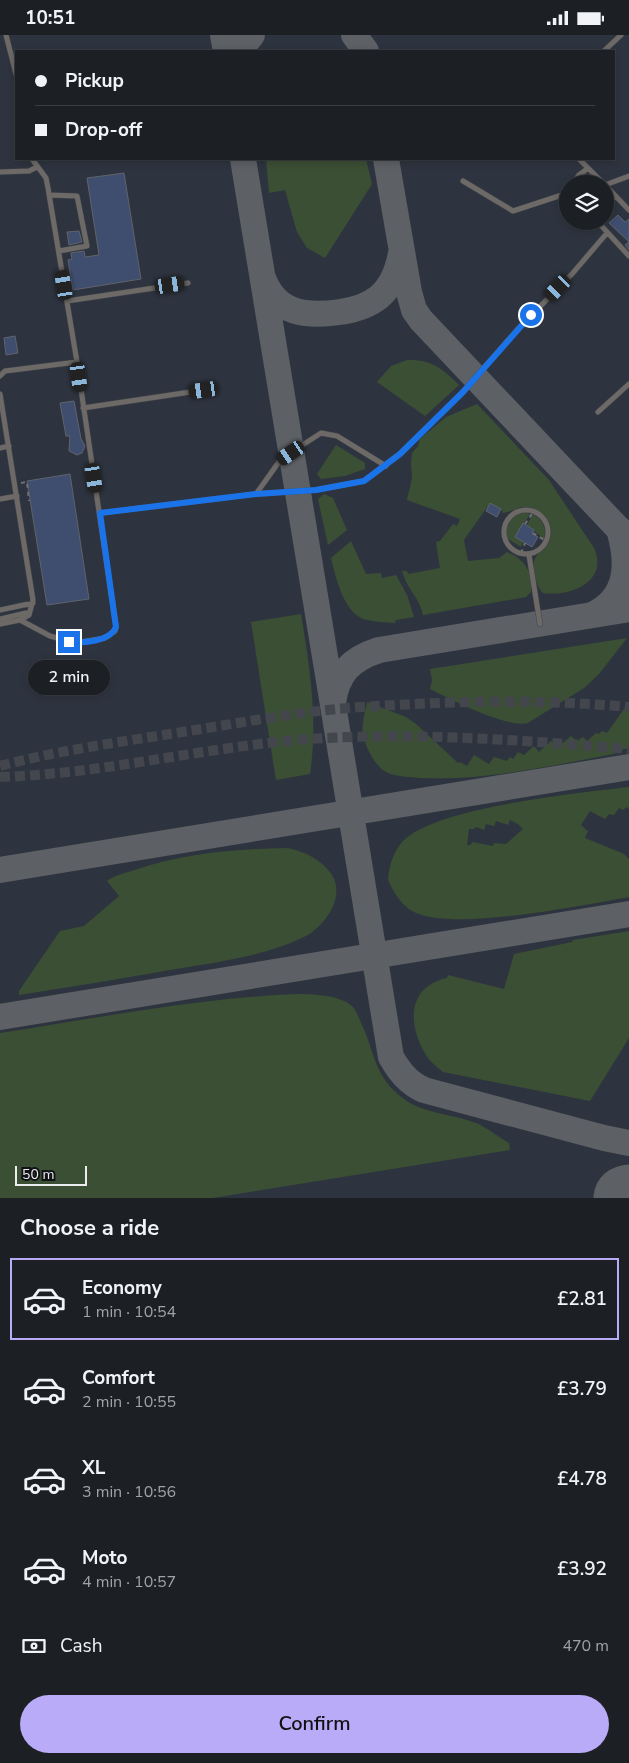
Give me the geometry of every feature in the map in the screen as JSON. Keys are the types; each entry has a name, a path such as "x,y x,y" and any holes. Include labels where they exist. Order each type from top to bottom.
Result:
{"lane":[{"path":"6,35 15,70"},
{"path":"605,50 621,35"},
{"path":"20,620 50,636 76,643 105,638 114,631 116,619 77,362 46,178 33,160"},
{"path":"580,160 594,175"},
{"path":"0,172 29,171 37,167"},
{"path":"579,175 587,169"},
{"path":"614,181 629,176"},
{"path":"462,181 513,211 559,196"},
{"path":"49,195 77,196 87,246 59,251"},
{"path":"615,196 629,210"},
{"path":"604,230 629,256"},
{"path":"100,513 256,494 316,490 364,481 386,466 463,392 518,329 572,274 607,233"},
{"path":"67,301 188,283"},
{"path":"0,374 5,371 77,362"},
{"path":"598,412 629,384"},
{"path":"83,409 204,390"},
{"path":"0,394 32,589 32,606 29,615 20,620 0,623"},
{"path":"256,494 281,459 321,433 337,435 386,466"},
{"path":"0,439 7,437"},
{"path":"0,448 9,446"},
{"path":"0,499 17,497"},
{"path":"521,510 534,511 540,515 548,527 546,541 539,550 529,555 521,553 506,543 503,528 507,519 514,513 521,510"},
{"path":"529,555 540,624"},
{"path":"0,610 32,606"},
{"path":"0,619 22,615 32,606"}],"path":[{"path":"15,484 26,482 29,501"},
{"path":"525,525 534,511"},
{"path":"533,533 546,541"},
{"path":"521,553 525,543"}],"shaded area":[{"path":"0,35 629,35 629,1198 0,1198"}],"green space":[{"path":"266,160 366,160 372,184 325,258 307,248 297,232 285,190 269,193"},
{"path":"407,360 430,363 448,374 459,385 425,416 377,382 391,366"},
{"path":"477,404 549,480 594,548 597,560 596,570 592,578 575,589 554,594 543,593 536,581 534,561 548,541 548,523 537,510 522,507 503,513 501,509 490,503 464,540 468,561 499,558 507,552 519,558 529,572 531,592 526,597 423,615 419,603 402,571 407,571 408,574 440,568 436,542 440,541 453,524 457,526 460,519 407,500 412,478 412,453 418,446 420,439 446,417"},
{"path":"336,445 365,463 365,469 345,476 321,479 317,474"},
{"path":"324,494 333,498 347,530 328,545 318,499"},
{"path":"524,512 530,514 515,537 523,542 521,547 508,539 505,532 511,518"},
{"path":"533,514 543,525 545,531 544,539 527,525"},
{"path":"351,541 366,574 381,573 382,578 396,575 407,595 414,617 396,620 395,623 377,622 359,617 352,611 342,595 331,558"},
{"path":"301,614 312,694 313,734 310,774 276,780 251,622"},
{"path":"627,638 599,674 584,688 528,723 519,724 493,718 430,689 432,680 430,669"},
{"path":"367,702 406,717 458,763 460,762 467,766 474,755 489,764 494,757 507,761 510,757 513,759 518,752 524,755 534,746 539,752 551,741 558,747 571,736 577,741 583,737 587,741 596,733 599,734 602,731 607,733 629,702 629,748 618,751 618,753 495,775 446,778 405,777 388,773 379,767 366,746 362,728"},
{"path":"629,787 629,809 627,807 623,810 619,808 614,815 609,814 605,819 590,811 581,825 588,831 585,838 624,854 629,859 629,897 551,911 487,918 457,919 432,917 414,912 398,898 388,880 394,854 403,841 420,829 445,819 544,798","holes":["510,820 523,829 506,844 494,843 493,846 472,842 471,845 467,845 469,829 476,827 484,830 486,824 494,826 496,821 508,825"]},
{"path":"288,848 318,860 328,869 336,884 335,902 331,911 319,926 304,937 257,954 208,964 19,995 19,991 60,931 84,926 119,896 107,881 110,879 120,874 154,864 191,856 249,849"},
{"path":"629,931 629,1038 590,1101 443,1072 426,1055 416,1032 414,1009 424,990 434,983 447,978 448,975 504,989 514,954 572,942 573,940"},
{"path":"297,994 326,996 348,1003 357,1014 382,1075 395,1091 404,1099 420,1108 480,1125 509,1143 510,1150 213,1198 0,1198 0,1033 185,1004"}],"building":[{"path":"124,173 141,279 73,290 68,260 72,259 71,253 84,251 85,257 99,255 87,178"},
{"path":"618,215 625,222 629,219 629,242 614,228 614,219"},
{"path":"79,231 82,242 69,245 67,232"},
{"path":"629,242 629,250 625,245"},
{"path":"15,336 18,353 6,355 4,338"},
{"path":"74,401 81,439 85,446 82,453 77,455 69,451 70,436 66,436 60,403"},
{"path":"70,474 89,599 47,605 27,481"},
{"path":"490,503 501,509 497,517 486,511"},
{"path":"523,523 534,530 532,534 538,537 532,547 515,537"}],"taxiway":[{"path":"223,35 226,50"},
{"path":"240,50 252,35"},
{"path":"354,35 365,50"},
{"path":"243,160 391,1057 404,1076 424,1090 629,1143"},
{"path":"386,160 409,292 414,310 421,320 629,540"},
{"path":"263,278 269,290 284,306 304,313 315,314 345,311 366,305 384,293 394,277 401,253"},
{"path":"592,615 604,608 613,599 623,578 625,567 624,554 619,529"},
{"path":"333,703 338,683 347,669 361,658 379,650 629,609"},
{"path":"0,870 629,767"},
{"path":"0,1017 629,914"}],"tunnel":[{"path":"0,766 45,755 316,711 428,703 495,702 596,704 629,707"},
{"path":"0,777 75,771 259,744 337,737 463,738 629,749"}],"route":[{"path":"69,642 76,643 105,638 116,627 100,513 256,494 316,490 364,481 400,454 463,392 531,315"}]}
